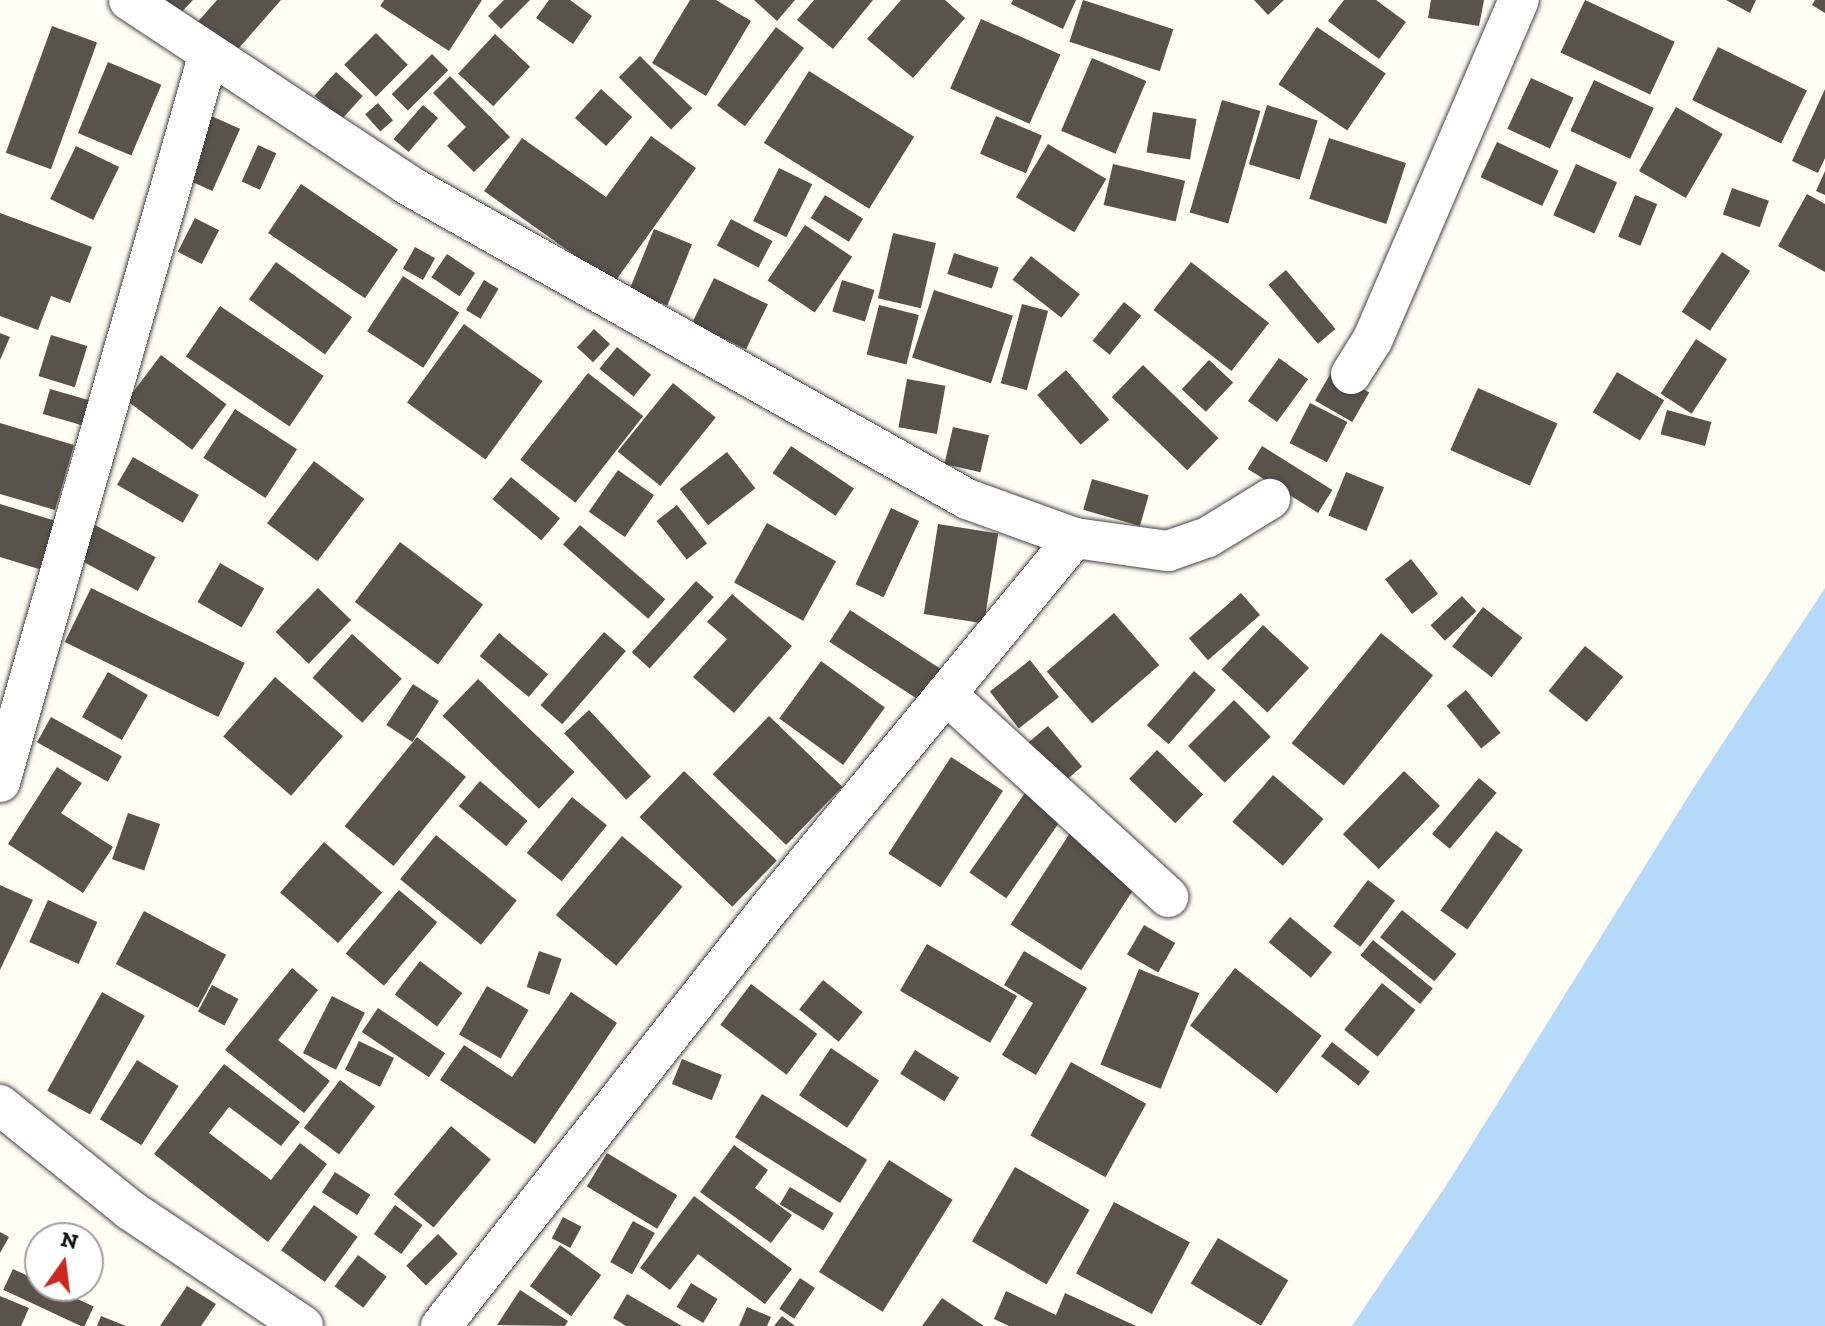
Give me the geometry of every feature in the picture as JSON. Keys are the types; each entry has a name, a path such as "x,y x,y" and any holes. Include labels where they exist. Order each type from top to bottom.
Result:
{"street":[{"path":"129,0 408,185 967,499 1075,538 1168,551 1208,537 1270,499"},
{"path":"1351,374 1372,341 1519,0"},
{"path":"0,782 209,53"},
{"path":"441,1326 946,694 1075,538"},
{"path":"946,694 1168,897"},
{"path":"0,1105 130,1210 303,1326"}],"water":[{"path":"1825,588 1825,1326 1352,1326 1449,1181 1694,787"}],"building":[{"path":"143,0 193,0 169,25"},
{"path":"217,0 281,0 231,57 195,25"},
{"path":"384,0 482,0 449,51 380,6"},
{"path":"504,0 530,0 501,29 488,16"},
{"path":"549,0 570,0 592,16 573,44 536,18"},
{"path":"690,0 716,0 751,21 706,96 652,63"},
{"path":"754,0 795,0 777,21"},
{"path":"814,0 873,0 833,49 797,20"},
{"path":"901,0 945,0 965,18 913,78 867,39"},
{"path":"1013,0 1076,0 1063,29 1011,4"},
{"path":"1083,0 1173,29 1160,71 1069,42"},
{"path":"1254,0 1284,0 1268,15"},
{"path":"1344,0 1376,0 1406,22 1379,59 1328,21"},
{"path":"1431,0 1484,0 1479,26 1428,18"},
{"path":"1585,0 1675,42 1650,94 1560,53"},
{"path":"1726,0 1756,0 1750,13"},
{"path":"1815,0 1825,0 1825,13 1812,5"},
{"path":"981,19 1060,54 1030,124 950,88"},
{"path":"52,26 97,42 51,169 6,153"},
{"path":"776,27 804,48 745,126 717,105"},
{"path":"1317,27 1386,73 1347,131 1278,84"},
{"path":"376,33 408,65 376,97 344,65"},
{"path":"495,34 530,67 493,106 458,73"},
{"path":"1718,47 1807,90 1781,143 1692,100"},
{"path":"432,54 448,70 408,111 392,94"},
{"path":"640,56 692,108 671,130 619,77"},
{"path":"1092,58 1146,81 1115,154 1061,131"},
{"path":"108,62 161,85 131,156 78,133"},
{"path":"809,71 914,137 869,209 764,143"},
{"path":"336,72 363,96 341,120 315,96"},
{"path":"450,76 510,137 474,172 447,146 466,127 433,93"},
{"path":"1531,78 1574,98 1550,149 1507,129"},
{"path":"1594,80 1654,108 1630,159 1570,131"},
{"path":"601,89 632,117 606,146 575,118"},
{"path":"1825,89 1825,158 1818,173 1792,161"},
{"path":"1222,100 1260,111 1228,223 1190,212"},
{"path":"378,103 393,120 380,132 365,114"},
{"path":"423,105 438,118 409,152 393,139"},
{"path":"1267,105 1318,120 1300,180 1249,164"},
{"path":"1676,107 1723,134 1686,198 1639,171"},
{"path":"1153,112 1196,119 1190,159 1147,152"},
{"path":"209,115 240,129 212,191 181,177"},
{"path":"996,116 1042,136 1026,173 980,154"},
{"path":"651,136 696,168 614,283 484,191 522,138 606,197"},
{"path":"1329,138 1406,163 1386,224 1309,199"},
{"path":"1497,142 1559,171 1542,206 1481,177"},
{"path":"1048,144 1106,179 1074,232 1016,197"},
{"path":"258,145 276,153 260,190 242,182"},
{"path":"76,146 119,167 93,220 50,199"},
{"path":"1113,164 1185,181 1176,222 1104,205"},
{"path":"1576,164 1617,182 1594,233 1553,215"},
{"path":"779,168 812,184 786,237 753,221"},
{"path":"1825,171 1825,195 1816,191"},
{"path":"301,184 398,249 365,298 268,233"},
{"path":"1732,188 1769,201 1760,227 1723,214"},
{"path":"1807,194 1825,204 1825,272 1778,246"},
{"path":"825,195 863,219 849,242 811,218"},
{"path":"1635,195 1657,204 1640,246 1618,237"},
{"path":"0,213 92,247 70,303 51,296 38,330 0,316"},
{"path":"195,218 219,230 202,264 178,252"},
{"path":"731,219 772,241 758,268 717,245"},
{"path":"805,225 852,257 815,312 768,281"},
{"path":"654,229 692,244 667,306 629,290"},
{"path":"893,233 936,243 921,308 878,298"},
{"path":"415,247 435,258 423,280 403,269"},
{"path":"1722,252 1750,271 1710,331 1682,312"},
{"path":"954,253 999,268 992,288 947,274"},
{"path":"447,254 475,273 460,296 431,277"},
{"path":"1031,256 1080,294 1061,318 1013,280"},
{"path":"276,262 352,317 325,354 249,299"},
{"path":"1191,262 1269,323 1231,371 1153,310"},
{"path":"1286,270 1335,329 1318,344 1268,285"},
{"path":"403,276 459,312 423,368 367,331"},
{"path":"714,278 768,304 746,349 692,323"},
{"path":"484,280 499,289 481,319 466,310"},
{"path":"842,280 875,290 865,321 832,312"},
{"path":"934,290 1013,316 991,383 912,358"},
{"path":"1124,302 1141,316 1110,355 1093,341"},
{"path":"1022,304 1048,311 1027,390 1001,383"},
{"path":"879,305 919,315 906,364 867,354"},
{"path":"220,306 324,376 290,426 186,357"},
{"path":"464,324 542,381 485,459 407,402"},
{"path":"594,329 610,344 593,362 577,347"},
{"path":"0,333 10,337 0,360"},
{"path":"51,335 87,346 75,387 38,376"},
{"path":"1696,339 1727,359 1692,414 1661,394"},
{"path":"617,347 651,375 634,396 599,369"},
{"path":"161,355 226,404 192,450 127,401"},
{"path":"1279,358 1308,379 1277,422 1248,401"},
{"path":"1209,360 1233,383 1206,412 1182,389"},
{"path":"1143,365 1219,438 1187,470 1112,397"},
{"path":"1066,370 1109,420 1081,445 1037,395"},
{"path":"1332,371 1369,392 1352,422 1315,400"},
{"path":"1617,372 1664,400 1640,441 1593,412"},
{"path":"588,373 643,416 575,503 520,460"},
{"path":"907,379 945,386 937,434 898,427"},
{"path":"673,383 716,418 660,486 618,451"},
{"path":"1478,388 1557,423 1530,486 1450,450"},
{"path":"50,389 96,402 89,427 43,414"},
{"path":"1310,403 1347,422 1327,462 1290,443"},
{"path":"235,409 297,449 265,498 203,458"},
{"path":"1667,410 1711,422 1705,446 1661,434"},
{"path":"0,423 74,445 55,510 0,494"},
{"path":"953,427 989,435 981,472 944,464"},
{"path":"791,446 854,488 836,516 773,473"},
{"path":"1262,446 1332,490 1318,513 1248,469"},
{"path":"727,452 755,488 708,525 680,489"},
{"path":"133,457 199,495 183,523 117,485"},
{"path":"314,461 364,499 317,561 267,523"},
{"path":"618,470 654,495 625,537 589,512"},
{"path":"1346,472 1384,487 1366,531 1328,516"},
{"path":"511,477 560,518 541,540 492,499"},
{"path":"1092,479 1149,495 1140,526 1083,510"},
{"path":"0,504 56,521 42,570 0,557"},
{"path":"677,505 707,544 687,560 657,521"},
{"path":"891,508 919,521 884,597 856,584"},
{"path":"767,523 836,561 803,621 734,582"},
{"path":"93,524 156,557 138,591 75,558"},
{"path":"938,524 998,534 984,623 924,614"},
{"path":"580,525 665,599 648,619 563,545"},
{"path":"400,542 483,605 438,664 355,602"},
{"path":"1411,559 1438,594 1412,614 1385,579"},
{"path":"220,563 264,588 242,627 198,602"},
{"path":"696,581 714,597 650,668 632,652"},
{"path":"91,588 245,663 218,717 65,642"},
{"path":"318,588 351,620 309,664 276,632"},
{"path":"1241,593 1260,615 1208,660 1189,638"},
{"path":"732,594 792,646 734,713 693,677 727,639 707,622"},
{"path":"1462,596 1476,611 1445,641 1431,625"},
{"path":"1483,607 1522,638 1492,677 1452,646"},
{"path":"850,610 944,671 923,703 829,642"},
{"path":"1114,613 1159,665 1092,723 1047,671"},
{"path":"1263,625 1309,668 1267,713 1221,670"},
{"path":"604,632 626,651 562,724 540,705"},
{"path":"499,633 548,674 529,697 480,656"},
{"path":"1381,633 1433,675 1344,786 1292,743"},
{"path":"352,634 402,679 362,723 313,678"},
{"path":"1585,646 1623,677 1587,722 1548,691"},
{"path":"1030,660 1059,697 1019,728 990,691"},
{"path":"821,661 885,707 843,765 779,718"},
{"path":"1194,671 1216,690 1169,744 1147,725"},
{"path":"108,672 148,695 122,740 82,717"},
{"path":"275,677 343,736 291,796 223,737"},
{"path":"478,679 574,772 539,809 443,716"},
{"path":"413,684 439,701 412,742 386,725"},
{"path":"1466,690 1501,733 1481,748 1447,706"},
{"path":"1234,700 1271,737 1225,783 1188,746"},
{"path":"589,710 651,777 626,800 564,733"},
{"path":"769,716 842,787 786,845 713,774"},
{"path":"51,717 122,756 108,782 37,742"},
{"path":"1048,726 1082,767 1059,786 1025,745"},
{"path":"417,737 466,777 394,866 345,826"},
{"path":"1157,750 1203,794 1175,823 1129,779"},
{"path":"951,757 1003,791 940,887 888,853"},
{"path":"57,767 82,783 61,813 113,847 83,893 8,844"},
{"path":"684,771 777,861 732,907 640,817"},
{"path":"1404,771 1440,806 1379,869 1343,834"},
{"path":"1273,775 1324,819 1283,866 1232,822"},
{"path":"1479,778 1497,793 1450,849 1432,834"},
{"path":"480,781 527,821 506,846 459,806"},
{"path":"1025,793 1062,819 1006,898 969,872"},
{"path":"572,797 607,825 562,881 527,853"},
{"path":"128,813 160,824 144,870 112,859"},
{"path":"1496,831 1523,850 1467,929 1440,910"},
{"path":"1070,833 1140,879 1081,970 1011,924"},
{"path":"436,835 517,900 481,945 400,879"},
{"path":"622,836 683,887 616,966 556,915"},
{"path":"324,842 382,893 338,943 280,893"},
{"path":"1368,880 1395,900 1360,947 1333,926"},
{"path":"0,885 33,900 0,970"},
{"path":"399,890 437,922 384,986 346,954"},
{"path":"48,900 97,922 79,964 29,942"},
{"path":"1402,910 1456,954 1434,981 1380,937"},
{"path":"144,911 226,955 198,1008 116,964"},
{"path":"1290,917 1332,952 1311,978 1269,942"},
{"path":"1144,925 1175,943 1158,972 1127,954"},
{"path":"1373,940 1433,988 1420,1004 1360,956"},
{"path":"927,944 1017,996 990,1043 900,991"},
{"path":"539,951 562,959 549,995 527,987"},
{"path":"1024,951 1087,988 1036,1075 1002,1055 1033,1003 1004,985"},
{"path":"420,961 462,993 437,1026 395,995"},
{"path":"292,968 318,990 278,1040 330,1081 304,1113 225,1050"},
{"path":"1235,968 1322,1036 1277,1093 1190,1026"},
{"path":"1139,969 1199,993 1161,1089 1100,1064"},
{"path":"823,980 863,1012 839,1042 799,1010"},
{"path":"1382,983 1415,1010 1378,1057 1344,1030"},
{"path":"751,984 817,1034 787,1075 720,1025"},
{"path":"212,985 238,999 224,1026 198,1011"},
{"path":"487,986 529,1010 501,1058 459,1034"},
{"path":"102,992 145,1016 90,1115 47,1091"},
{"path":"571,992 617,1023 535,1144 440,1080 464,1045 512,1077"},
{"path":"332,996 365,1013 336,1070 303,1053"},
{"path":"378,1008 445,1053 429,1077 362,1032"},
{"path":"359,1041 394,1058 380,1087 345,1070"},
{"path":"1332,1042 1370,1072 1359,1086 1321,1056"},
{"path":"831,1048 879,1080 847,1128 799,1095"},
{"path":"915,1050 959,1078 944,1101 900,1074"},
{"path":"682,1059 722,1075 712,1100 672,1084"},
{"path":"137,1060 179,1086 141,1145 100,1119"},
{"path":"1071,1062 1146,1104 1105,1177 1030,1135"},
{"path":"224,1064 300,1122 281,1146 229,1107 209,1133 271,1180 300,1143 327,1164 268,1242 154,1154"},
{"path":"340,1080 375,1106 339,1154 304,1128"},
{"path":"762,1094 867,1160 840,1203 735,1137"},
{"path":"451,1126 491,1159 434,1228 394,1194"},
{"path":"734,1145 768,1170 755,1188 792,1215 771,1243 700,1192"},
{"path":"607,1153 677,1195 657,1229 587,1186"},
{"path":"889,1160 953,1200 883,1312 819,1272"},
{"path":"1015,1167 1089,1210 1046,1284 972,1241"},
{"path":"335,1172 370,1195 357,1215 322,1192"},
{"path":"790,1187 834,1213 823,1230 780,1204"},
{"path":"694,1196 792,1269 765,1304 698,1254 670,1290 640,1268"},
{"path":"1114,1202 1190,1242 1152,1314 1076,1274"},
{"path":"314,1205 358,1237 325,1282 281,1250"},
{"path":"395,1205 423,1225 401,1254 374,1234"},
{"path":"563,1217 582,1227 570,1248 552,1238"},
{"path":"633,1221 655,1233 632,1274 610,1262"},
{"path":"0,1232 9,1237 0,1253"},
{"path":"438,1234 458,1254 426,1286 406,1266"},
{"path":"1218,1238 1288,1280 1261,1326 1191,1283"},
{"path":"560,1245 601,1275 571,1316 530,1286"},
{"path":"358,1255 387,1277 363,1308 335,1286"},
{"path":"13,1269 24,1274 24,1300 3,1290"},
{"path":"800,1278 815,1288 794,1319 779,1309"},
{"path":"691,1283 718,1299 703,1323 677,1307"},
{"path":"187,1286 216,1304 201,1326 160,1326"},
{"path":"520,1290 568,1321 565,1326 497,1325"},
{"path":"1006,1291 1056,1315 1065,1293 1136,1326 1009,1326 994,1319"},
{"path":"627,1294 682,1326 626,1326 613,1318"},
{"path":"0,1296 29,1308 21,1326 0,1326"},
{"path":"942,1298 984,1326 922,1326"},
{"path":"29,1302 84,1302 94,1307 85,1326"},
{"path":"747,1307 771,1317 767,1326 739,1326"},
{"path":"101,1316 126,1326 97,1326"},
{"path":"782,1316 795,1326 774,1326"}]}
